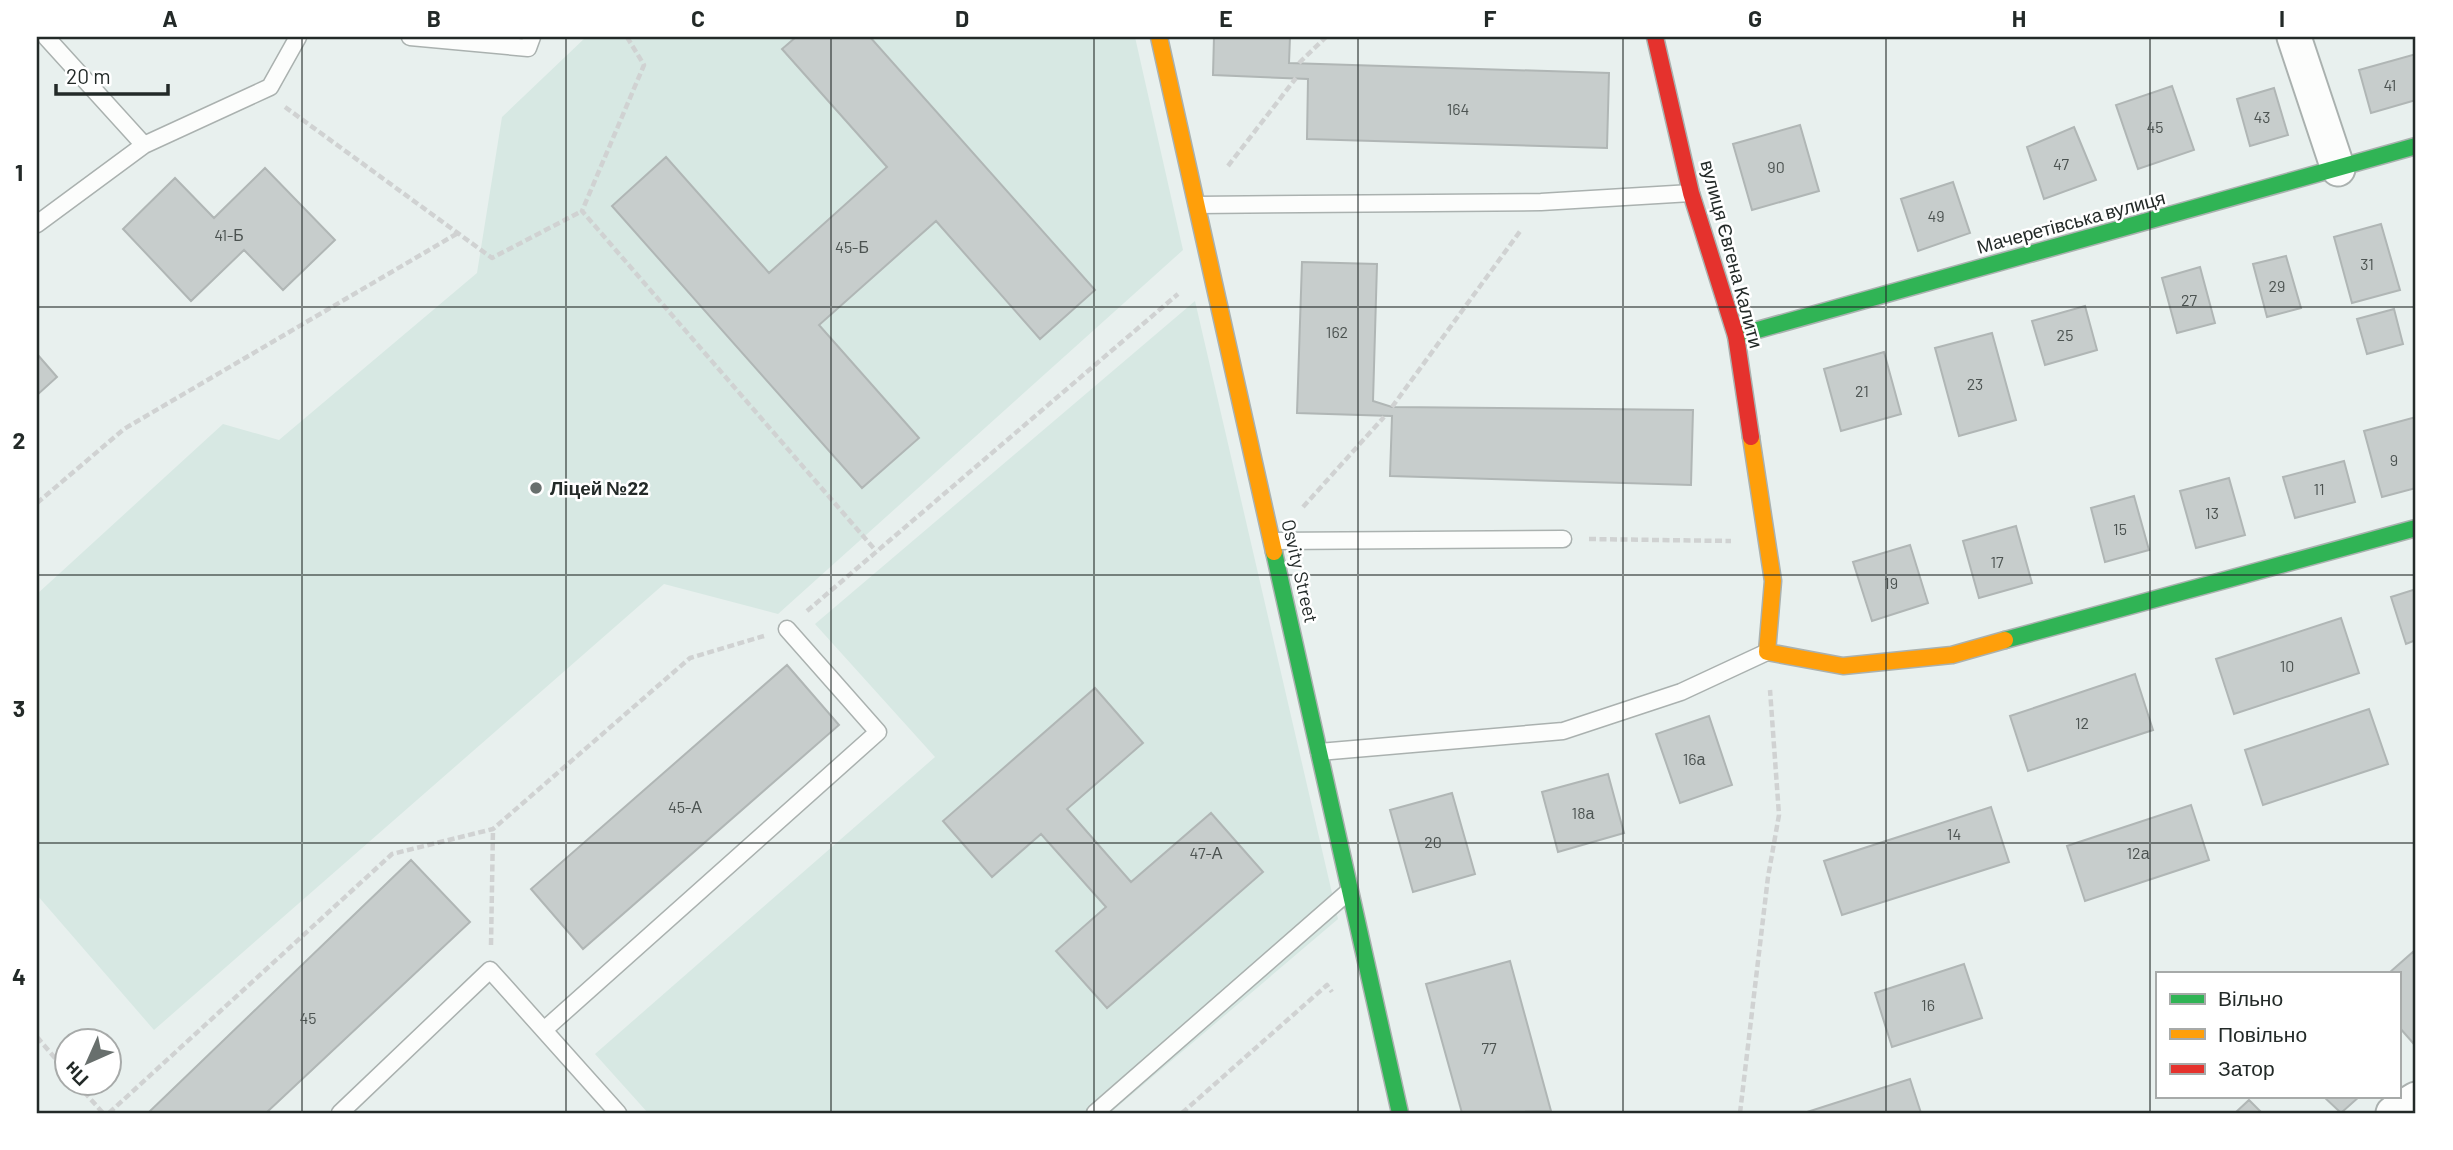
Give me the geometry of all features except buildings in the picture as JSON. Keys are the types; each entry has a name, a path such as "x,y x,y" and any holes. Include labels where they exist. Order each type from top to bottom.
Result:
{"street":[{"name":"Osvity Street","path":"1159,37 1400,1113"},
{"name":"вулиця Євгена Калити","path":"1655,37 1691,193 1736,336 1773,581 1768,652"},
{"path":"2294,37 2338,169"},
{"name":"Мачеретівська вулиця","path":"1736,336 2416,146"},
{"path":"1768,652 1843,666 1952,655 2416,528"},
{"path":"2393,1113 2416,1099"}],"lane":[{"path":"46,37 145,145"},
{"path":"37,224 145,145 270,87 298,37"},
{"path":"410,37 528,48 531,37"},
{"path":"1197,205 1541,202 1691,193"},
{"path":"1272,541 1563,539"},
{"path":"544,1030 878,732 787,629"},
{"path":"1319,752 1563,731 1681,692 1768,652"},
{"path":"1095,1113 1349,890"},
{"path":"340,1113 490,970 618,1113"}],"path":[{"path":"262,90 492,257 582,211 644,65 627,37"},
{"path":"1299,63 1326,37"},
{"path":"1197,205 1296,78"},
{"path":"1392,407 1541,202"},
{"path":"582,211 876,551"},
{"path":"37,503 124,429 458,233"},
{"path":"109,1113 392,854 494,829 690,658 787,629 1210,266"},
{"path":"1272,541 1384,417"},
{"path":"1563,539 1767,542"},
{"path":"1740,1113 1768,877 1779,815 1768,652"},
{"path":"490,970 494,829"},
{"path":"1182,1113 1327,985 1337,999"},
{"path":"37,1037 52,1055"},
{"path":"90,1098 103,1113"}],"shaded area":[{"name":"Ліцей №22","path":"586,37 1135,37 1183,250 778,614 664,584 154,1030 37,895 37,594 223,424 279,440 477,273 502,117"},
{"path":"1195,301 1338,919 1110,1113 648,1113 595,1054 935,757 815,624"}],"traffic: fast":[{"path":"1736,336 2416,146"},
{"path":"2005,640 2416,528"},
{"path":"1274,552 1400,1113"}],"traffic: slow":[{"path":"1159,37 1274,552"},
{"path":"1751,437 1773,581 1767,652 1843,666 1952,655 2005,640"}],"traffic: jam":[{"path":"1655,37 1691,193 1736,336 1751,437"}],"place":[{"name":"Ліцей №22","path":"536,488"}]}
